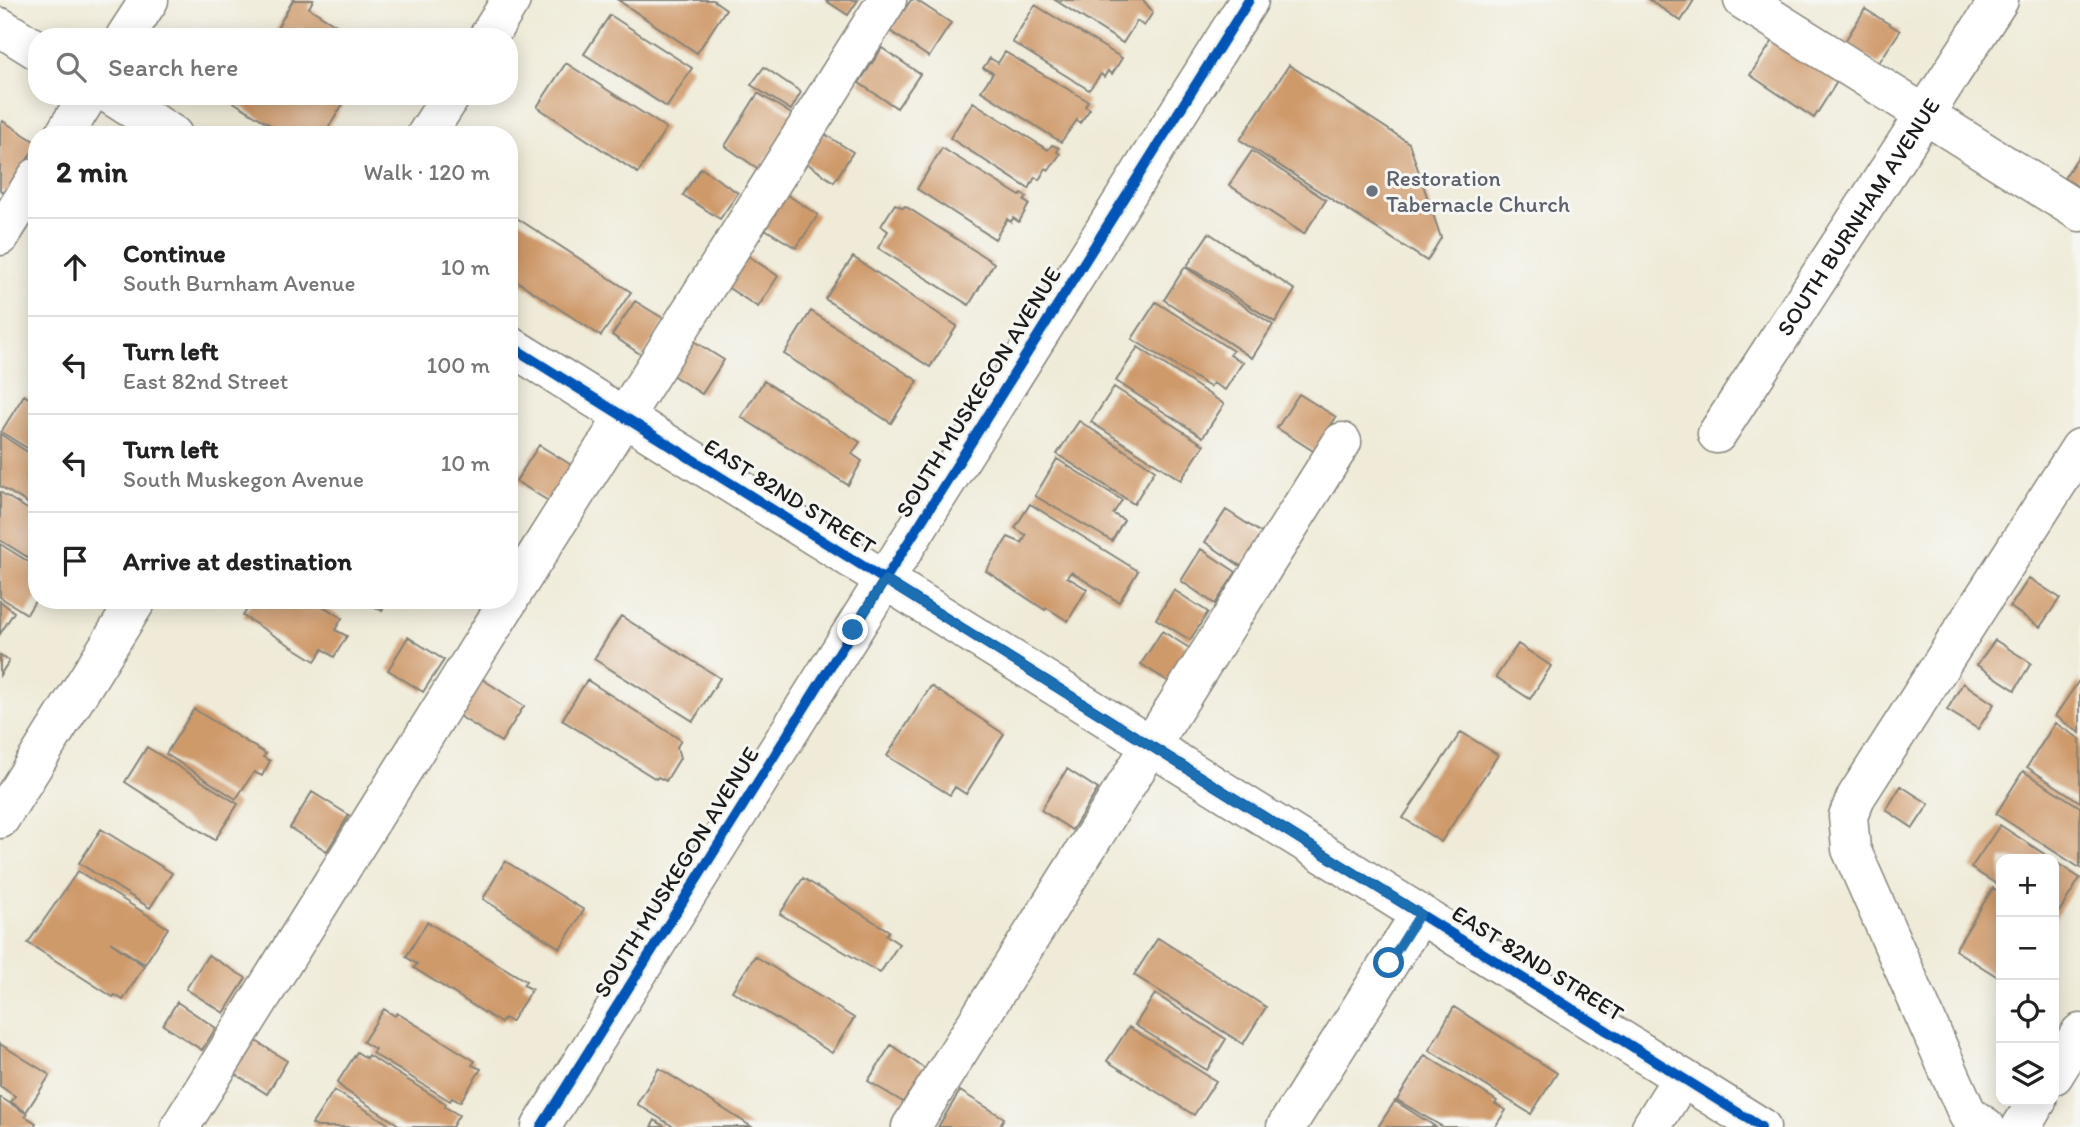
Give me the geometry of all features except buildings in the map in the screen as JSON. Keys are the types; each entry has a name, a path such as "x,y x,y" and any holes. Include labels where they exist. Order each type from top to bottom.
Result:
{"street":[{"path":"131,28 149,0"},
{"path":"494,28 511,0"},
{"path":"518,585 887,0"},
{"name":"SOUTH MUSKEGON AVENUE","path":"541,1127 1249,0"},
{"path":"1743,0 2080,212"},
{"name":"SOUTH BURNHAM AVENUE","path":"1717,434 1999,0"},
{"path":"0,27 28,44"},
{"path":"70,126 82,105"},
{"path":"126,105 159,126"},
{"path":"432,126 445,105"},
{"path":"0,236 28,191"},
{"name":"EAST 82ND STREET","path":"518,351 1761,1127"},
{"path":"911,1127 1342,442"},
{"path":"1986,1127 1968,1115 1850,849 1848,816 1856,797 2080,448"},
{"path":"0,819 130,609"},
{"path":"180,1127 503,609"},
{"path":"1286,1127 1420,914"},
{"path":"2059,1067 2080,1033"},
{"path":"1651,1127 1682,1078"},
{"path":"2021,1127 2034,1106"}],"cycle path":[{"path":"541,1127 1249,0"},
{"path":"518,351 1761,1127"}],"place":[{"name":"Restoration Tabernacle Church","path":"1372,191"}],"route":[{"path":"853,630 885,580 1420,914 1389,963"}]}
